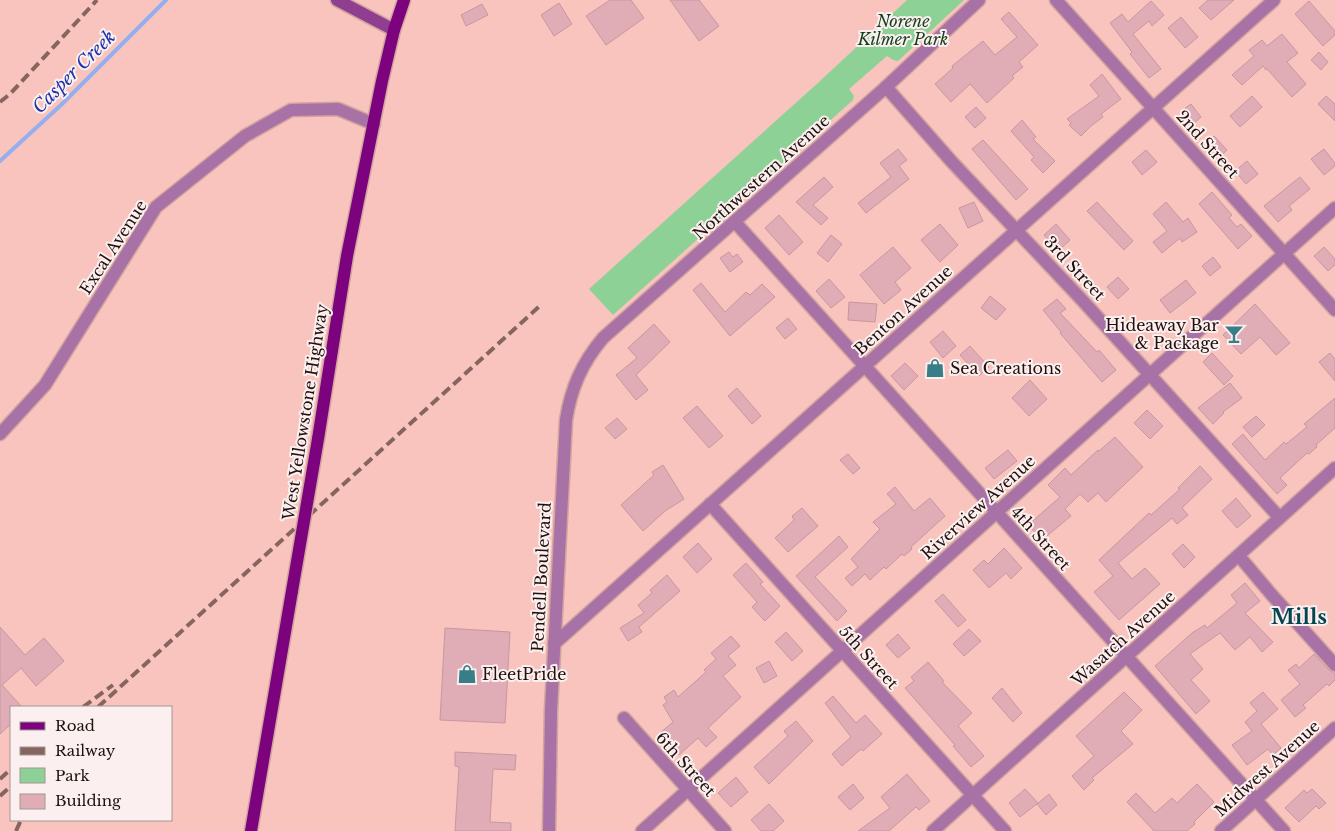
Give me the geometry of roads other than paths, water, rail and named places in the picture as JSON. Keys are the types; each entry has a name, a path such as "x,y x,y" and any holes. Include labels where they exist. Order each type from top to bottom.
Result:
{"main road":[{"path":"338,0 394,30"},
{"name":"West Yellowstone Highway","path":"251,831 318,439 347,256 394,30 404,0"}],"street":[{"name":"Northwestern Avenue","path":"574,385 581,368 603,338 886,87 979,0"},
{"name":"2nd Street","path":"1056,0 1335,310"},
{"name":"Benton Avenue","path":"554,644 1274,0"},
{"name":"3rd Street","path":"886,87 952,162 1018,230 1279,517"},
{"name":"Excal Avenue","path":"0,434 45,385 156,207 245,136 291,110 338,109 374,124"},
{"name":"Riverview Avenue","path":"642,831 1335,208"},
{"name":"4th Street","path":"735,222 1284,831"},
{"name":"Pendell Boulevard","path":"549,831 551,710 566,420 574,385"},
{"name":"Wasatch Avenue","path":"933,831 1335,468"},
{"name":"5th Street","path":"710,504 1005,831"},
{"path":"1238,556 1335,665"},
{"name":"6th Street","path":"624,718 725,831"},
{"name":"Midwest Avenue","path":"1221,831 1335,728"}],"waterway":[{"name":"Casper Creek","path":"0,161 61,105 166,0"}],"railway":[{"path":"0,102 10,94 97,0"},
{"path":"99,706 542,304"},
{"path":"84,706 113,685"},
{"path":"0,779 10,770"},
{"path":"0,796 10,787"},
{"path":"16,831 21,821"}],"place":[{"name":"Hideaway Bar & Package","path":"1234,334"},
{"name":"Sea Creations","path":"935,368"},
{"name":"FleetPride","path":"467,674"}],"district":[{"name":"Mills","path":"1299,617"}],"park label":[{"name":"Norene Kilmer Park","path":"903,30"}]}
